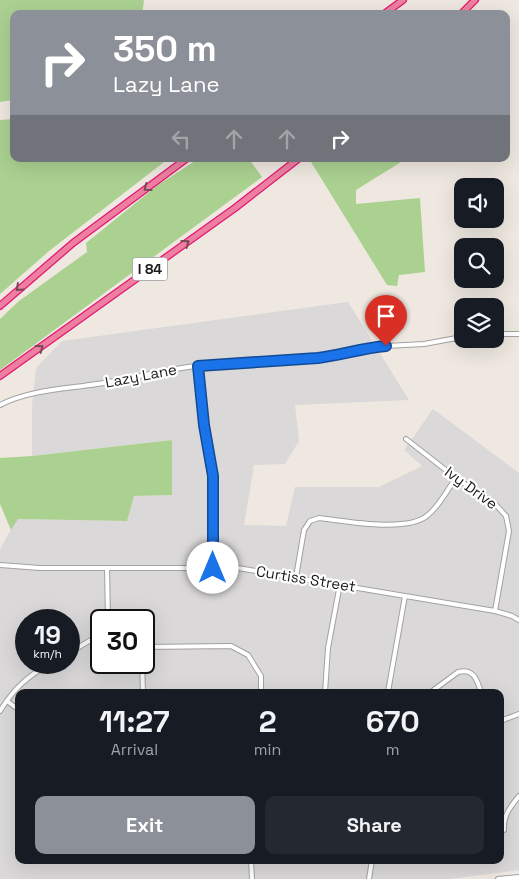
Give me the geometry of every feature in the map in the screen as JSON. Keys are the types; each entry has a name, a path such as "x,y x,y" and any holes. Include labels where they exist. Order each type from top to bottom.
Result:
{"highway":[{"path":"389,10 403,0"},
{"path":"465,10 475,0"},
{"path":"0,306 84,234 182,162"},
{"name":"I 84","path":"0,376 235,208 294,162"}],"street":[{"path":"504,334 519,334"},
{"name":"Lazy Lane","path":"0,405 9,400 27,395 198,366 318,358 367,348 424,344 454,338"},
{"path":"198,366 204,425 213,476 213,568"},
{"name":"Ivy Drive","path":"406,439 456,478 496,505 506,516 509,531 496,611"},
{"path":"296,577 304,530 310,521 319,518 397,525 413,523 427,516 437,506 456,478"},
{"name":"Curtiss Street","path":"0,565 23,567 238,568 496,611 519,620"},
{"path":"107,568 108,609"},
{"path":"325,689 328,648 340,584"},
{"path":"389,689 405,596"},
{"path":"155,647 231,646 248,655 261,676 261,689"},
{"path":"435,689 458,672 464,671 471,672 475,676 480,689"},
{"path":"15,689 32,674"},
{"path":"142,674 143,689"},
{"path":"0,711 15,689"},
{"path":"6,701 15,707"},
{"path":"504,720 519,714"},
{"path":"504,830 505,819 510,807 519,796"},
{"path":"251,864 252,879"},
{"path":"369,879 371,864"},
{"path":"498,879 519,877"}],"shaded area":[{"path":"348,302 409,400 295,405 299,441 285,464 254,465 244,525 286,526 295,487 379,487 422,466 404,450 433,409 519,473 519,870 449,879 0,879 0,549 17,519 127,521 133,496 171,495 171,440 32,456 32,405 36,368 62,341"}],"green space":[{"path":"0,0 144,1 143,10 10,10 10,101 0,102"},
{"path":"10,119 10,162 164,162 49,251 0,294 0,120"},
{"path":"193,162 251,162 262,177 0,370 0,319 19,301 87,252 86,243 158,185"},
{"path":"311,162 401,162 356,190 356,204 420,198 425,272 399,275 397,286 387,285"},
{"path":"172,440 172,495 134,496 127,521 18,519 11,530 0,504 0,458"}],"route":[{"path":"213,568 213,476 204,425 198,366 318,358 386,346"}]}
